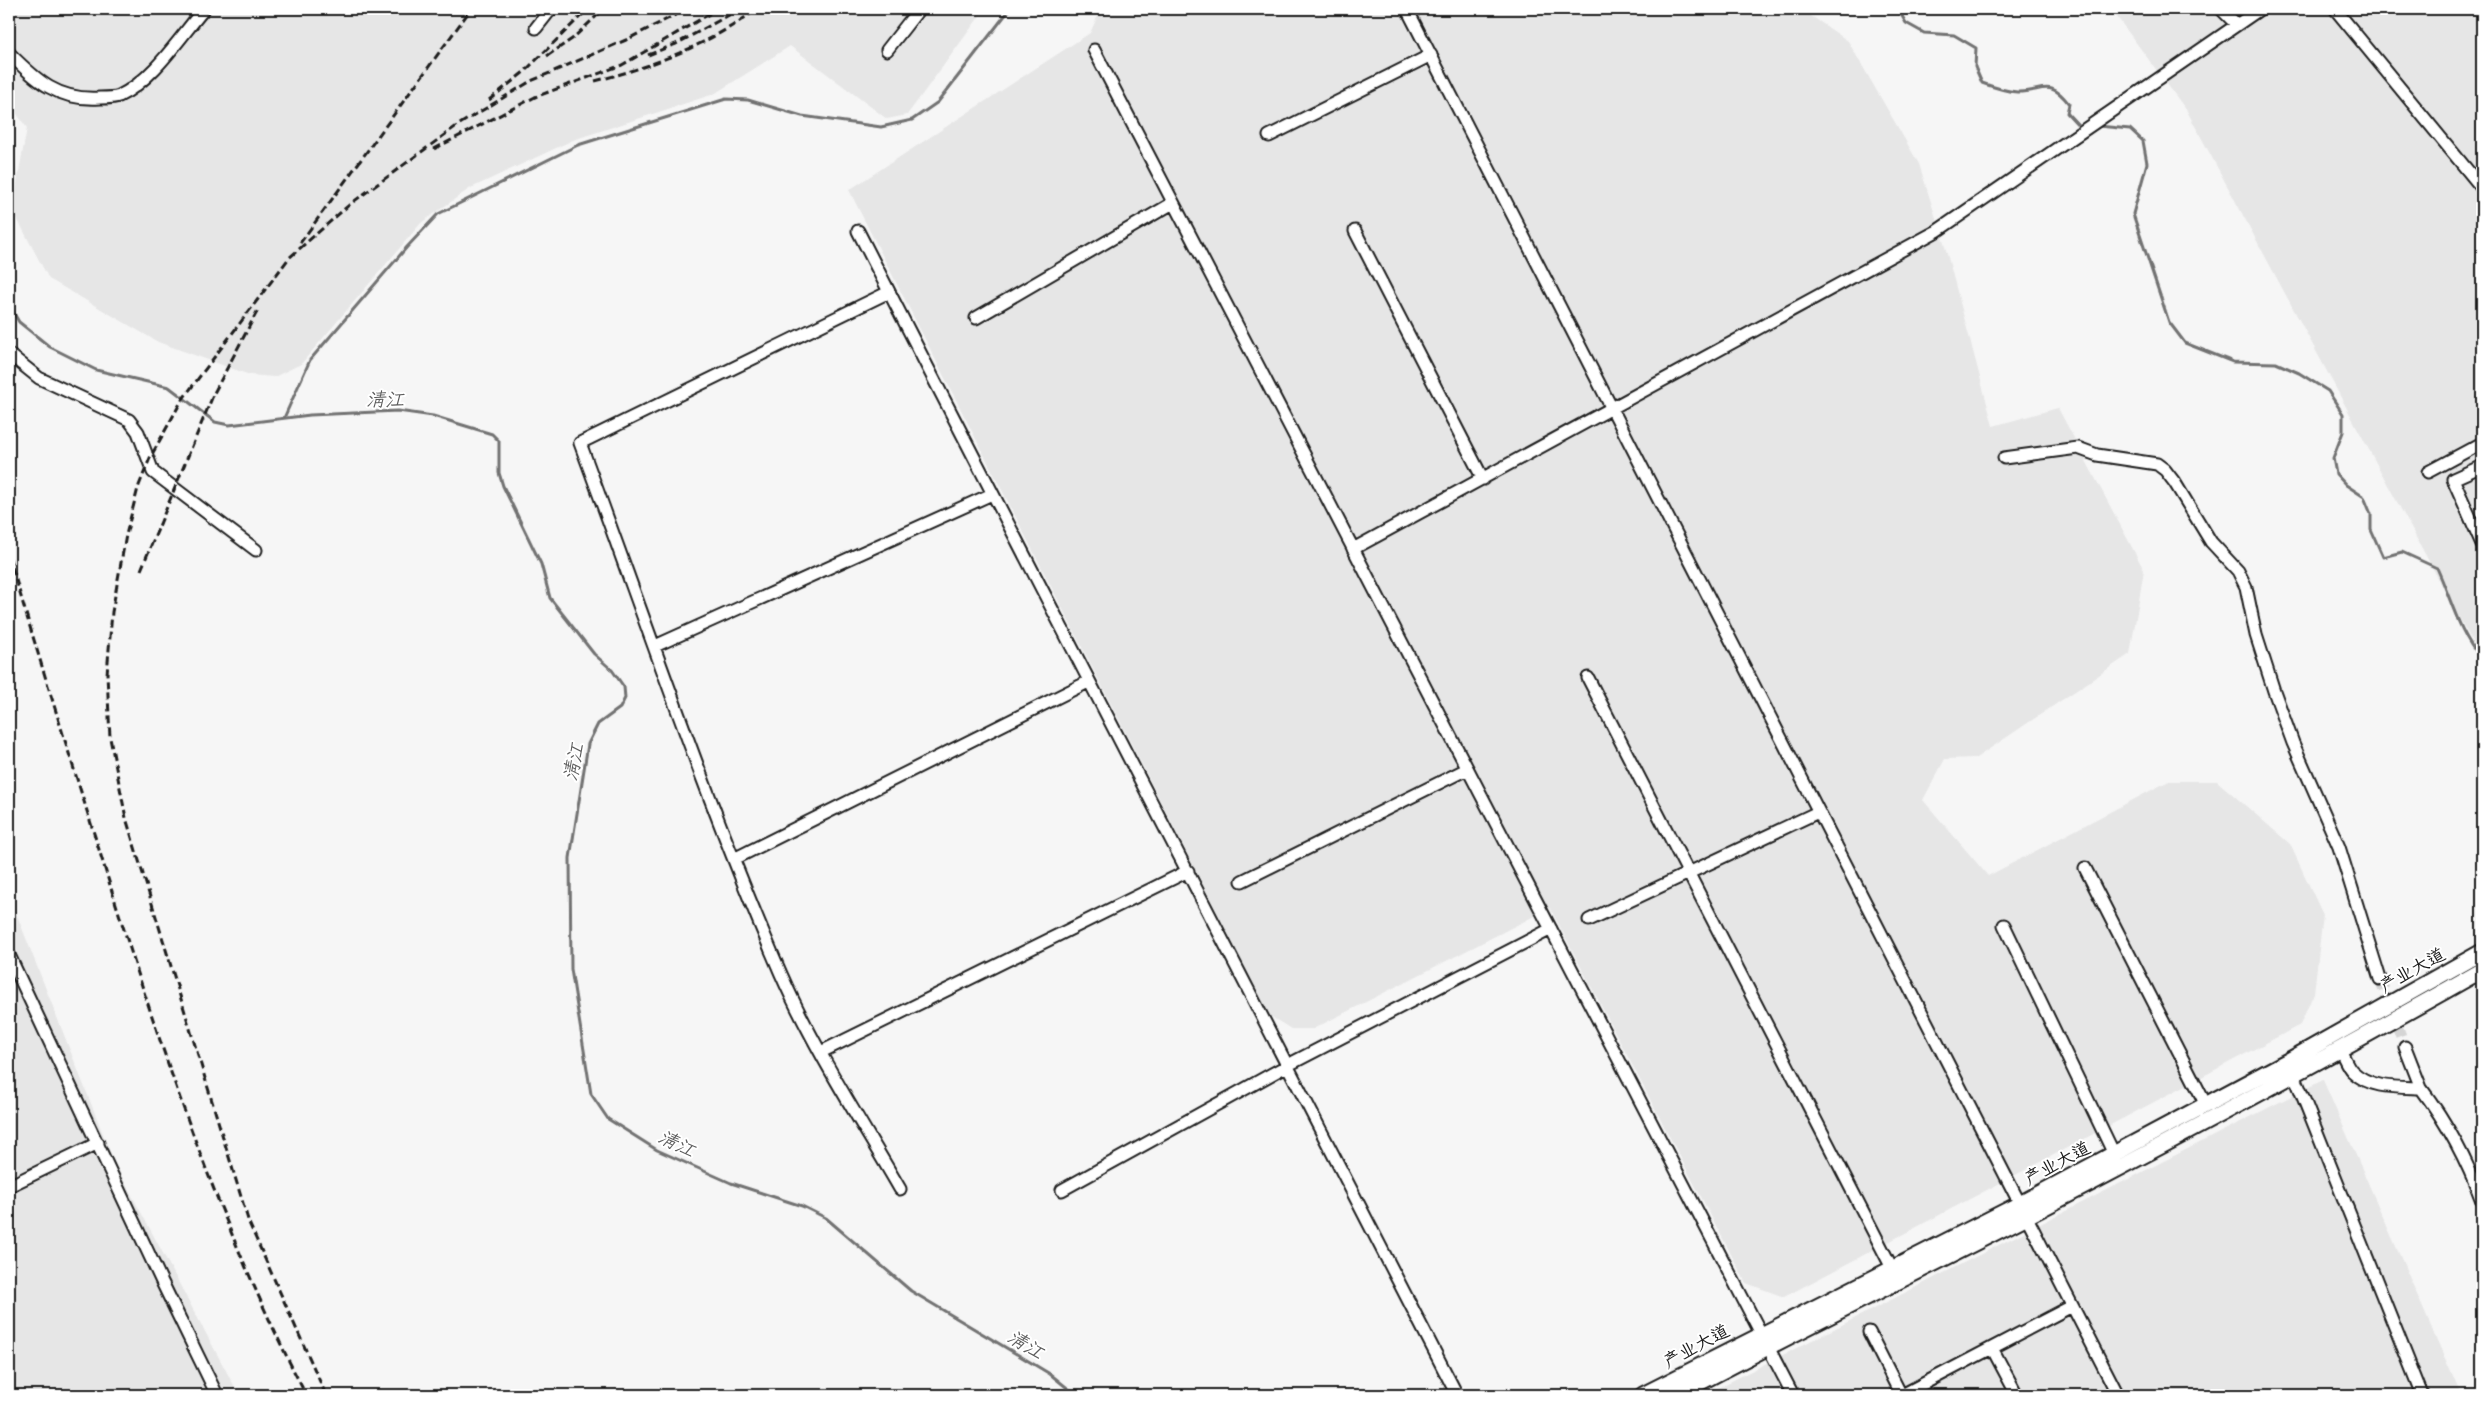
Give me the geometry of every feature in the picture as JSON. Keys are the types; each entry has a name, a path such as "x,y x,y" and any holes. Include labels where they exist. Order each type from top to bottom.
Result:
{"main road":[{"name":"产业大道","path":"1676,1395 1765,1340 1892,1268 2023,1210 2114,1154 2288,1061 2482,952"},
{"name":"产业大道","path":"1643,1395 1765,1340 2294,1076 2482,970"}],"street":[{"path":"9,53 34,79 56,92 88,99 118,97 147,77 204,9"},
{"path":"536,28 551,9"},
{"path":"888,50 919,9"},
{"path":"1407,9 2118,1395"},
{"path":"2221,9 2236,24"},
{"path":"1353,550 1937,230 2260,9"},
{"path":"2335,9 2482,188"},
{"path":"1094,50 1793,1395"},
{"path":"1269,136 1431,55"},
{"path":"976,318 1173,203"},
{"path":"858,231 1088,682 1290,1064 1457,1395"},
{"path":"1355,231 1483,479"},
{"path":"889,292 580,443 734,859 782,976 820,1052 900,1189"},
{"path":"9,354 39,378 129,420 138,432 153,472 256,550"},
{"path":"2428,472 2482,443"},
{"path":"2004,458 2078,448 2097,455 2157,464 2165,470 2175,483 2211,542 2238,571 2246,587 2256,635 2274,691 2292,743 2339,847 2380,979"},
{"path":"2482,466 2453,479 2482,544"},
{"path":"655,646 992,494"},
{"path":"1588,678 1892,1268"},
{"path":"734,859 1088,682"},
{"path":"1242,881 1468,769"},
{"path":"1589,920 1818,812"},
{"path":"2085,868 2206,1104"},
{"path":"820,1052 1188,871"},
{"path":"2004,925 2114,1154"},
{"path":"1062,1190 1290,1064 1551,929"},
{"path":"9,955 217,1395"},
{"path":"2405,1047 2421,1088 2454,1138 2471,1171 2482,1201"},
{"path":"2340,1050 2352,1070 2364,1080 2379,1085 2421,1088"},
{"path":"2288,1061 2422,1395"},
{"path":"9,1186 98,1142"},
{"path":"1869,1332 1902,1395 2072,1306"},
{"path":"1992,1348 2017,1395"}],"shaded area":[{"path":"9,9 985,9 907,115 887,119 790,46 714,94 573,140 469,189 421,223 301,364 274,377 250,375 158,342 49,279 12,209 27,128 9,103"},
{"path":"1101,9 1801,9 1848,41 1919,164 1946,250 1993,426 2058,408 2144,570 2130,654 1976,758 1945,759 1923,800 1988,876 2169,781 2217,781 2290,844 2323,915 2314,993 2300,1025 1784,1297 1746,1283 1550,908 1313,1029 1291,1029 1270,1016 849,190 1090,33"},
{"path":"2111,9 2482,9 2482,660 2187,111"},
{"path":"9,895 114,1162 239,1395 9,1395"},
{"path":"2323,1080 2461,1395 1704,1395"}],"waterway":[{"path":"284,418 310,360 407,247 438,214 578,145 726,99 748,100 802,116 881,127 912,120 938,102 1010,9"},
{"path":"1898,9 1906,23 1924,33 1954,35 1976,48 1975,67 1982,83 2003,90 2017,92 2045,88 2056,91 2069,104 2067,113 2079,126 2084,126"},
{"path":"2098,126 2130,129 2143,141 2147,163 2133,214 2169,322 2185,343 2233,362 2276,363 2299,373 2328,391 2343,414 2343,432 2333,458 2336,474 2346,485 2364,497 2371,514 2371,530 2383,557 2402,552 2437,568 2461,627 2482,660"},
{"name":"清江","path":"9,305 19,322 50,347 96,370 169,387 215,422 229,425 310,415 398,411 433,416 492,434 499,441 499,473 503,486 541,564 550,598 594,654 612,670 624,687 625,698 620,708 598,724 588,744 570,858 571,969 591,1094 608,1119 657,1150 731,1183 802,1206 826,1218 911,1291 1050,1374 1076,1395"}],"tunnel":[{"path":"2380,979 2405,1047"}],"railway":[{"path":"300,243 471,9"},
{"path":"489,100 524,72 588,9"},
{"path":"547,56 572,39 604,9"},
{"path":"326,1395 249,1223 126,818 110,738 107,674 112,612 126,535 138,488 150,458 182,400 289,258 349,205 458,125 531,81 626,40 687,9"},
{"path":"434,149 535,97 622,65 718,9"},
{"path":"648,55 676,44 740,9"},
{"path":"595,81 638,69 680,53 720,33 757,9"},
{"path":"141,570 214,393 259,308"},
{"path":"9,556 123,926 168,1063 217,1197 244,1263 306,1395"}]}
